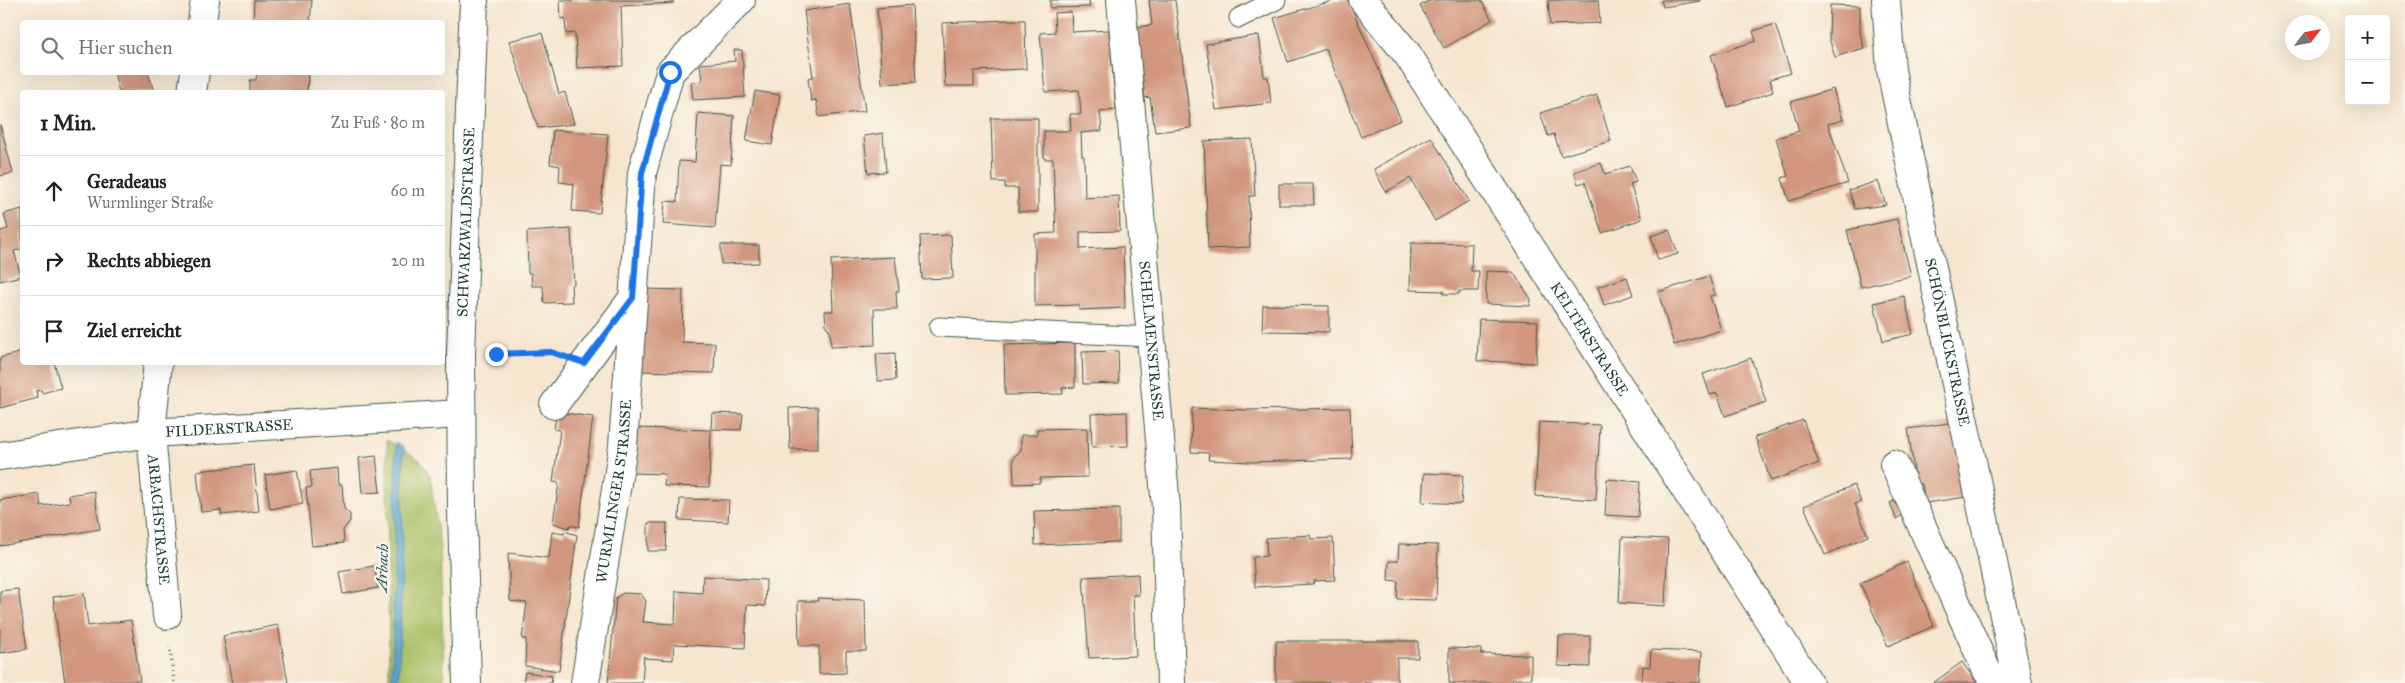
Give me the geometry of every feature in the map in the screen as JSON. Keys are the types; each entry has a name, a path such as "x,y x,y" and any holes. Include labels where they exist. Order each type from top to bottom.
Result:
{"street":[{"path":"202,20 205,0"},
{"name":"SCHWARZWALDSTRASSE","path":"467,683 461,354 474,0"},
{"name":"WURMLINGER STRASSE","path":"585,683 623,446 642,173 670,72 741,0"},
{"name":"SCHELMENSTRASSE","path":"1121,0 1166,507 1171,683"},
{"name":"KELTERSTRASSE","path":"1363,0 1408,55 1808,682"},
{"name":"SCHÖNBLICKSTRASSE","path":"1886,0 1891,70 2018,683"},
{"path":"192,90 195,75"},
{"path":"554,405 633,298"},
{"name":"ARBACHSTRASSE","path":"158,365 151,433 167,615"},
{"name":"FILDERSTRASSE","path":"0,456 151,433 461,414"},
{"path":"1894,464 1986,671 1997,683"}],"lane":[{"path":"1239,18 1276,0"},
{"path":"938,327 1152,337"}],"path":[{"path":"461,354 551,352 584,363"},
{"path":"167,615 174,683"}],"green space":[{"path":"387,440 420,460 430,475 440,547 444,683 389,683"}],"water":[{"path":"396,442 404,447 399,683 392,683"}],"building":[{"path":"254,0 312,0 310,20 253,20"},
{"path":"560,0 673,0 673,3 621,6 623,66 577,68 575,33 566,34 565,18 561,19"},
{"path":"1050,0 1089,0 1090,7 1050,8"},
{"path":"1149,0 1175,0 1191,128 1155,132 1150,97 1145,98 1136,27 1152,25"},
{"path":"1336,0 1348,0 1401,120 1361,137 1326,49 1288,62 1274,18"},
{"path":"1430,0 1481,0 1492,20 1444,48 1420,6"},
{"path":"1548,0 1598,0 1600,23 1550,25"},
{"path":"1661,0 1700,0 1700,1 1663,7"},
{"path":"850,4 865,111 819,117 816,100 811,101 808,78 813,77 804,11"},
{"path":"912,5 916,82 882,84 877,8"},
{"path":"1830,5 1860,6 1860,33 1864,48 1835,57 1829,38"},
{"path":"1071,12 1072,32 1109,30 1116,110 1100,112 1102,131 1081,133 1082,156 1084,156 1085,198 1119,196 1120,231 1080,232 1080,249 1123,247 1125,308 1079,310 1079,305 1035,306 1035,234 1056,233 1053,159 1044,159 1044,131 1071,131 1070,114 1081,114 1079,90 1045,92 1040,33 1055,32 1054,13"},
{"path":"1025,20 1026,69 974,71 974,86 945,86 942,23"},
{"path":"1775,24 1791,73 1770,79 1773,92 1728,107 1711,55 1756,41 1753,31"},
{"path":"542,33 559,94 565,92 574,124 538,128 509,41"},
{"path":"1259,35 1264,77 1268,77 1271,103 1216,110 1206,44"},
{"path":"734,50 742,50 745,97 693,100 691,82 702,81 700,64 735,61"},
{"path":"115,75 149,75 153,90 118,90"},
{"path":"257,75 308,75 307,90 250,90 250,80 256,80"},
{"path":"1833,89 1843,120 1828,124 1848,183 1789,201 1782,178 1788,176 1776,138 1799,131 1791,102"},
{"path":"755,91 780,95 772,145 746,141"},
{"path":"1597,95 1611,141 1561,156 1554,134 1548,136 1540,113"},
{"path":"698,113 734,116 731,165 720,164 715,228 663,224 665,201 677,202 679,161 695,162"},
{"path":"991,118 1038,118 1038,212 1018,212 1018,188 1005,188 1005,182 993,182"},
{"path":"0,124 13,173 0,176"},
{"path":"553,130 608,134 600,213 572,211 574,184 559,182 560,166 550,164"},
{"path":"883,133 886,172 868,173 864,136"},
{"path":"1431,137 1469,201 1435,221 1410,178 1386,192 1374,169"},
{"path":"1252,139 1255,196 1249,196 1250,247 1208,249 1204,141"},
{"path":"1601,163 1605,174 1630,166 1636,182 1630,184 1642,219 1602,233 1585,182 1578,184 1574,172"},
{"path":"1878,181 1886,205 1855,209 1849,190"},
{"path":"1279,184 1313,184 1314,205 1279,205"},
{"path":"20,210 20,250 14,251 20,276 0,281 0,231 8,229 4,214"},
{"path":"1897,219 1911,276 1861,287 1847,230"},
{"path":"571,229 574,284 571,285 572,302 544,303 543,286 532,286 531,273 528,273 527,232"},
{"path":"1669,230 1678,254 1658,260 1651,236"},
{"path":"951,235 953,278 922,279 920,236"},
{"path":"1411,243 1472,244 1471,271 1479,271 1478,291 1459,291 1459,294 1443,294 1444,291 1410,290"},
{"path":"721,245 759,245 759,263 721,264"},
{"path":"895,257 899,291 896,291 897,309 874,309 875,345 831,347 830,331 826,326 825,311 833,311 831,260"},
{"path":"1486,271 1513,272 1531,299 1530,306 1486,304"},
{"path":"1709,276 1715,295 1710,296 1721,330 1674,345 1658,292"},
{"path":"1627,277 1633,295 1604,305 1598,287"},
{"path":"643,289 683,290 682,342 715,343 714,373 640,371"},
{"path":"1904,296 1913,334 1883,341 1874,303"},
{"path":"1263,305 1329,306 1329,332 1262,331"},
{"path":"1479,319 1538,321 1536,363 1477,361"},
{"path":"1075,343 1075,387 1062,388 1063,394 1005,395 1004,345"},
{"path":"1118,351 1119,383 1083,384 1082,352"},
{"path":"20,353 20,365 55,365 61,388 42,393 41,390 36,391 38,398 0,408 0,358"},
{"path":"895,353 896,380 878,381 876,354"},
{"path":"1751,358 1766,402 1725,416 1717,393 1710,395 1703,374"},
{"path":"818,407 818,449 790,449 789,408"},
{"path":"1192,408 1248,410 1350,408 1352,459 1251,462 1208,460 1209,453 1191,452"},
{"path":"557,412 593,417 579,527 570,525 569,528 553,523 559,483 553,482 560,430 554,429"},
{"path":"1127,412 1128,446 1092,447 1091,414"},
{"path":"712,413 743,414 741,430 711,429"},
{"path":"1803,420 1819,463 1771,481 1755,437"},
{"path":"1539,422 1600,425 1596,500 1535,496"},
{"path":"1955,422 1967,497 1925,503 1922,484 1916,484 1908,429"},
{"path":"634,428 711,430 709,487 664,486 665,474 633,473"},
{"path":"1087,428 1088,477 1040,478 1040,483 1014,484 1013,458 1021,450 1021,435 1037,435 1037,429"},
{"path":"376,456 380,492 362,493 359,458"},
{"path":"254,465 259,511 221,515 221,510 201,512 197,471"},
{"path":"337,468 338,485 342,485 344,509 350,514 350,521 343,530 344,543 312,546 306,488 312,487 310,471"},
{"path":"297,470 303,504 270,509 265,475"},
{"path":"1424,473 1463,475 1461,504 1422,502"},
{"path":"1607,479 1640,482 1638,517 1605,515"},
{"path":"1854,485 1861,502 1855,504 1868,536 1825,555 1804,506"},
{"path":"94,491 100,529 0,546 0,500 39,494 41,506 70,502 69,495"},
{"path":"680,499 729,500 728,522 679,520"},
{"path":"1896,500 1902,515 1896,519 1890,503"},
{"path":"1119,509 1119,542 1035,545 1034,511"},
{"path":"648,523 667,523 666,551 648,551"},
{"path":"564,531 577,535 559,671 525,666 526,639 522,639 527,603 510,601 508,553 549,558 552,532 564,534"},
{"path":"1310,535 1311,539 1333,538 1335,580 1314,581 1313,584 1255,587 1253,557 1267,556 1266,538"},
{"path":"1622,537 1668,539 1665,606 1619,603"},
{"path":"1399,544 1438,545 1436,600 1397,599 1398,581 1388,580 1389,561 1398,561"},
{"path":"1907,562 1934,626 1888,646 1860,583"},
{"path":"374,566 378,588 343,594 339,572"},
{"path":"1138,574 1139,595 1133,595 1136,656 1089,658 1083,577"},
{"path":"703,576 766,580 765,606 747,605 745,648 674,644 673,660 645,658 644,656 642,683 608,683 616,598 623,593 641,594 646,601 643,622 675,624 676,591 702,593"},
{"path":"18,589 27,649 0,653 0,591"},
{"path":"84,593 88,626 131,620 140,681 65,683 53,597"},
{"path":"817,598 865,600 866,651 846,651 846,673 819,674 819,646 799,646 798,601 818,601"},
{"path":"278,625 288,683 232,683 223,636"},
{"path":"1559,636 1590,636 1590,667 1558,666"},
{"path":"1276,641 1418,641 1418,658 1397,658 1397,683 1276,682"},
{"path":"1449,648 1481,649 1481,654 1531,655 1531,679 1512,679 1512,683 1449,683"},
{"path":"1651,650 1702,652 1700,683 1642,683 1643,666 1650,667"},
{"path":"1962,662 1977,683 1933,683"},
{"path":"525,672 552,676 551,683 523,683"}],"route":[{"path":"496,354 551,352 584,363 633,298 642,173 670,72"}],"water label":[{"name":"Arbach","path":"382,568"}]}
